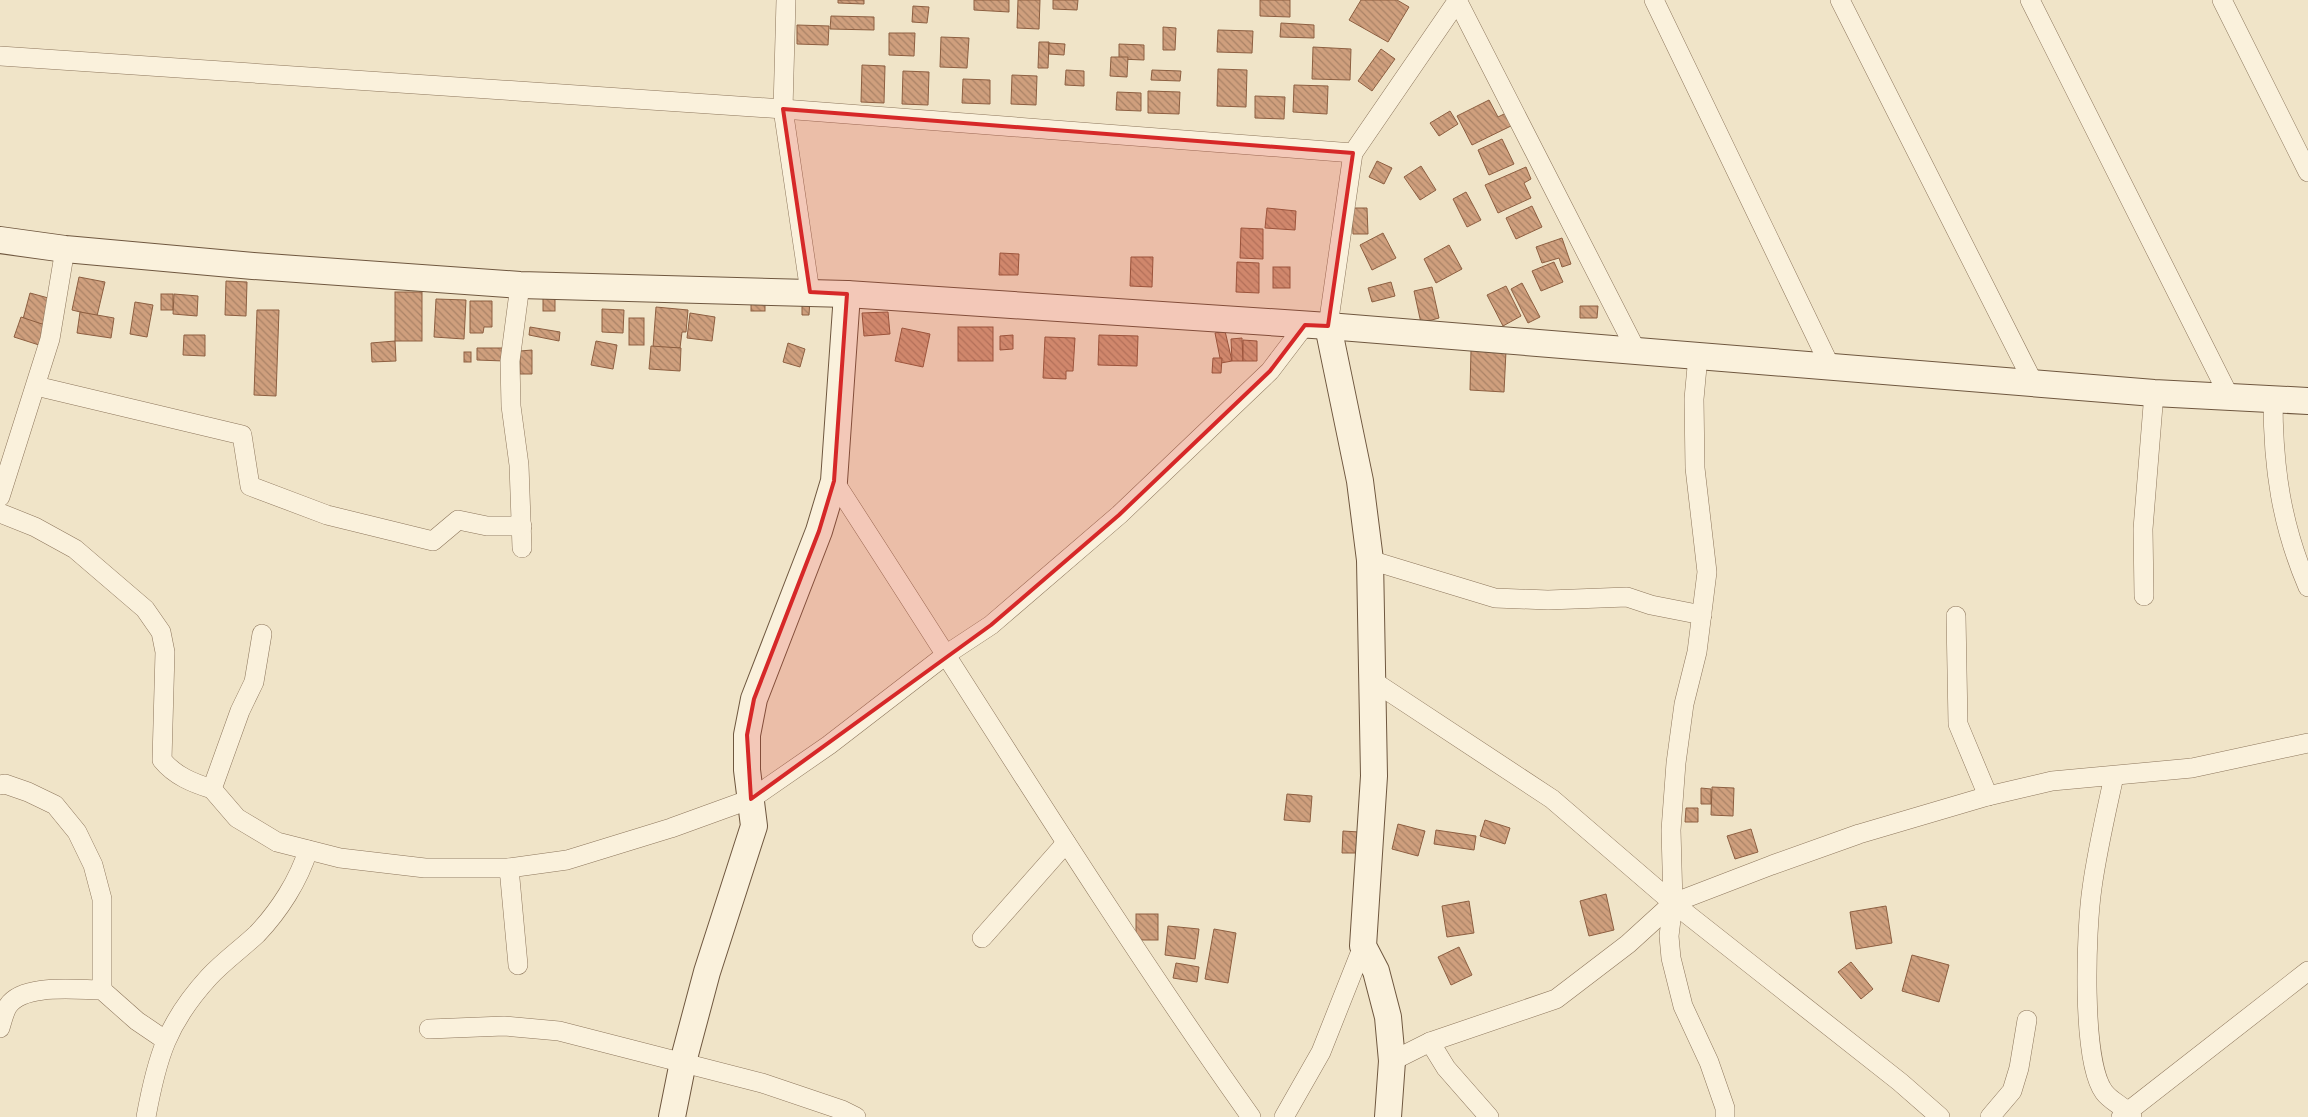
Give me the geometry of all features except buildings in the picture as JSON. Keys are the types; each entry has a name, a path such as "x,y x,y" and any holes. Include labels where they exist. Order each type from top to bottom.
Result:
{"street":[{"path":"786,0 783,109 810,292"},
{"path":"1284,1117 1321,1052 1363,946 1374,776 1370,560 1360,481 1316,325 1353,153 1458,0 1636,350"},
{"path":"1654,0 1830,366"},
{"path":"1840,0 2033,382"},
{"path":"2030,0 2229,396"},
{"path":"2222,0 2308,172"},
{"path":"0,56 783,109 1353,153"},
{"path":"0,240 65,249 254,266 520,285 847,294 1316,325 2154,393 2308,401"},
{"path":"0,497 50,339 65,249"},
{"path":"520,285 510,361 511,406 519,465 522,548"},
{"path":"672,1117 683,1062 707,972 754,826 747,770 747,735 754,699 820,531 834,481 847,294"},
{"path":"0,513 35,527 75,549 145,608 161,632 165,652 162,760 169,769 191,782 212,789 236,818 277,842 340,858 425,868 509,868 567,860 671,828 751,799 829,745 947,654 991,625 1119,515 1316,325"},
{"path":"1698,356 1694,399 1695,468 1707,572 1697,652 1684,704 1676,764 1671,830 1672,903 1669,936 1671,958 1682,1006 1709,1062 1725,1108 1725,1117"},
{"path":"36,386 242,434 250,486 327,515 433,541 458,520 487,526 522,526"},
{"path":"2144,596 2143,529 2154,393"},
{"path":"2273,399 2273,447 2280,494 2287,528 2297,561 2308,587"},
{"path":"834,481 947,654 1066,843 1198,1043 1251,1117"},
{"path":"1370,560 1495,598 1548,600 1628,597 1651,605 1702,615"},
{"path":"1956,616 1958,724 1988,796"},
{"path":"212,789 240,711 254,682 262,634"},
{"path":"1373,681 1552,799 1672,903 1900,1082 1940,1117"},
{"path":"1392,1061 1430,1042 1556,999 1628,944 1672,903 1859,834 1988,796 2052,781 2192,768 2308,743"},
{"path":"2114,776 2092,889 2087,970 2092,1063 2104,1092 2128,1115 2308,971"},
{"path":"0,785 5,784 28,792 55,805 77,832 93,865 102,899 102,990"},
{"path":"982,938 1066,843"},
{"path":"146,1117 154,1073 165,1040 183,1010 208,978 230,955 256,934 275,912 304,863 308,850"},
{"path":"509,868 518,965"},
{"path":"1363,946 1376,972 1388,1017 1392,1061 1388,1117"},
{"path":"0,1028 7,1006 17,996 29,992 102,990 137,1021 165,1040"},
{"path":"1990,1117 2012,1091 2019,1068 2027,1020"},
{"path":"429,1029 504,1026 559,1031 762,1083 842,1110 856,1117"},
{"path":"1430,1042 1446,1068 1489,1117"}],"highlighted area":[{"path":"783,109 1353,153 1328,326 1305,325 1270,371 1119,515 991,625 751,799 747,735 754,699 819,531 834,481 847,294 810,292"}]}
